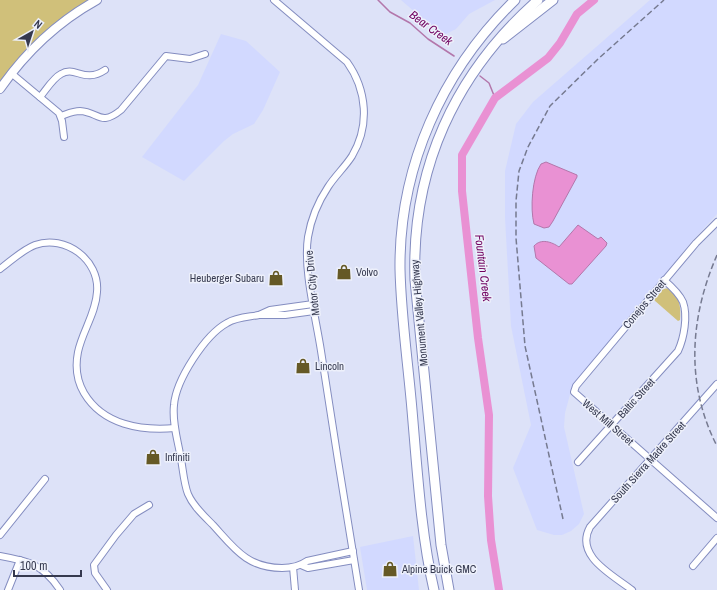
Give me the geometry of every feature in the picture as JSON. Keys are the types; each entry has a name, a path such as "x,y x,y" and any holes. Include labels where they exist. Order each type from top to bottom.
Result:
{"highway":[{"name":"Monument Valley Highway","path":"434,589 422,504 401,280 401,240 405,210 419,150 445,90 459,66 483,34 515,0"},
{"name":"Monument Valley Highway","path":"449,590 441,545 417,303 414,241 419,205 424,180 439,136 456,98 488,51 506,30 538,0"},
{"path":"488,51 553,0"}],"main road":[{"path":"0,89 30,52 52,31 97,0"}],"street":[{"name":"Motor City Drive","path":"274,0 347,62 358,82 364,105 363,129 356,148 324,192 314,213 310,228 307,262 359,590"},
{"path":"61,116 77,111 98,118 113,116 121,110 166,56 190,60 205,54"},
{"path":"40,97 62,73 71,71 88,76 99,74 105,70"},
{"path":"11,74 61,116 64,137"},
{"name":"Conejos Street","path":"574,389 664,280 696,243 717,222"},
{"path":"0,269 28,249 40,244 60,244 79,252 93,270 98,290 96,304 77,354 76,369 81,388 93,406 114,421 147,428 175,428"},
{"name":"Baltic Street","path":"578,462 678,351 682,337 684,308 680,296 664,280"},
{"path":"314,307 270,310 259,315 228,322 208,339 178,385 174,404 175,428 188,493 197,508 238,553 246,559 262,566 274,568 293,567 301,565 307,561 353,551"},
{"name":"South Sierra Madre Street","path":"632,590 590,556 586,543 587,532 717,384"},
{"name":"West Mill Street","path":"574,389 574,392 717,518"},
{"path":"0,535 45,479"},
{"path":"107,590 95,573 94,565 134,514 147,505"},
{"path":"693,566 717,538"},
{"path":"0,556 20,560 38,566 51,577 60,590"},
{"path":"8,590 20,560"},
{"path":"301,565 308,568 354,560"},
{"path":"293,567 295,590"}],"shaded area":[{"path":"0,0 89,0 74,10 0,85"},
{"path":"401,0 495,0 469,14 456,29 446,34 436,30"},
{"path":"650,0 717,0 717,214 692,241 572,387 565,413 564,427 584,514 579,524 571,531 562,535 554,535 537,530 513,468 531,425 511,326 505,218 505,171 516,124 533,102"},
{"path":"221,34 246,41 280,72 263,110 254,124 233,134 224,141 184,181 142,157 198,85"},
{"path":"546,162 577,175 577,177 553,221 549,227 544,228 534,224 532,202 538,170 541,164"},
{"path":"578,225 598,239 601,237 607,243 572,284 569,284 536,258 534,246 543,241 550,242 559,247"},
{"path":"669,288 678,298 680,320 678,321 654,300 663,289"},
{"name":"Alpine Buick GMC","path":"413,536 419,590 367,590 360,547"}],"waterway":[{"name":"Bear Creek","path":"378,0 390,12 410,23 428,39 454,56"},
{"name":"Fountain Creek","path":"499,590 491,540 488,496 489,415 478,338 462,191 462,155 495,98 548,58 560,43 577,14 594,0"},
{"name":"Bear Creek","path":"480,76 489,83 495,98"}],"railway":[{"path":"563,519 525,346 516,238 516,201 519,171 528,147 550,106 598,59 664,0"},
{"path":"717,255 701,302 695,350 696,375 700,399 707,423 717,446"}],"place":[{"name":"Volvo","path":"344,272"},
{"name":"Heuberger Subaru","path":"276,278"},
{"name":"Lincoln","path":"303,366"},
{"name":"Infiniti","path":"153,457"},
{"name":"Alpine Buick GMC","path":"390,569"}]}
